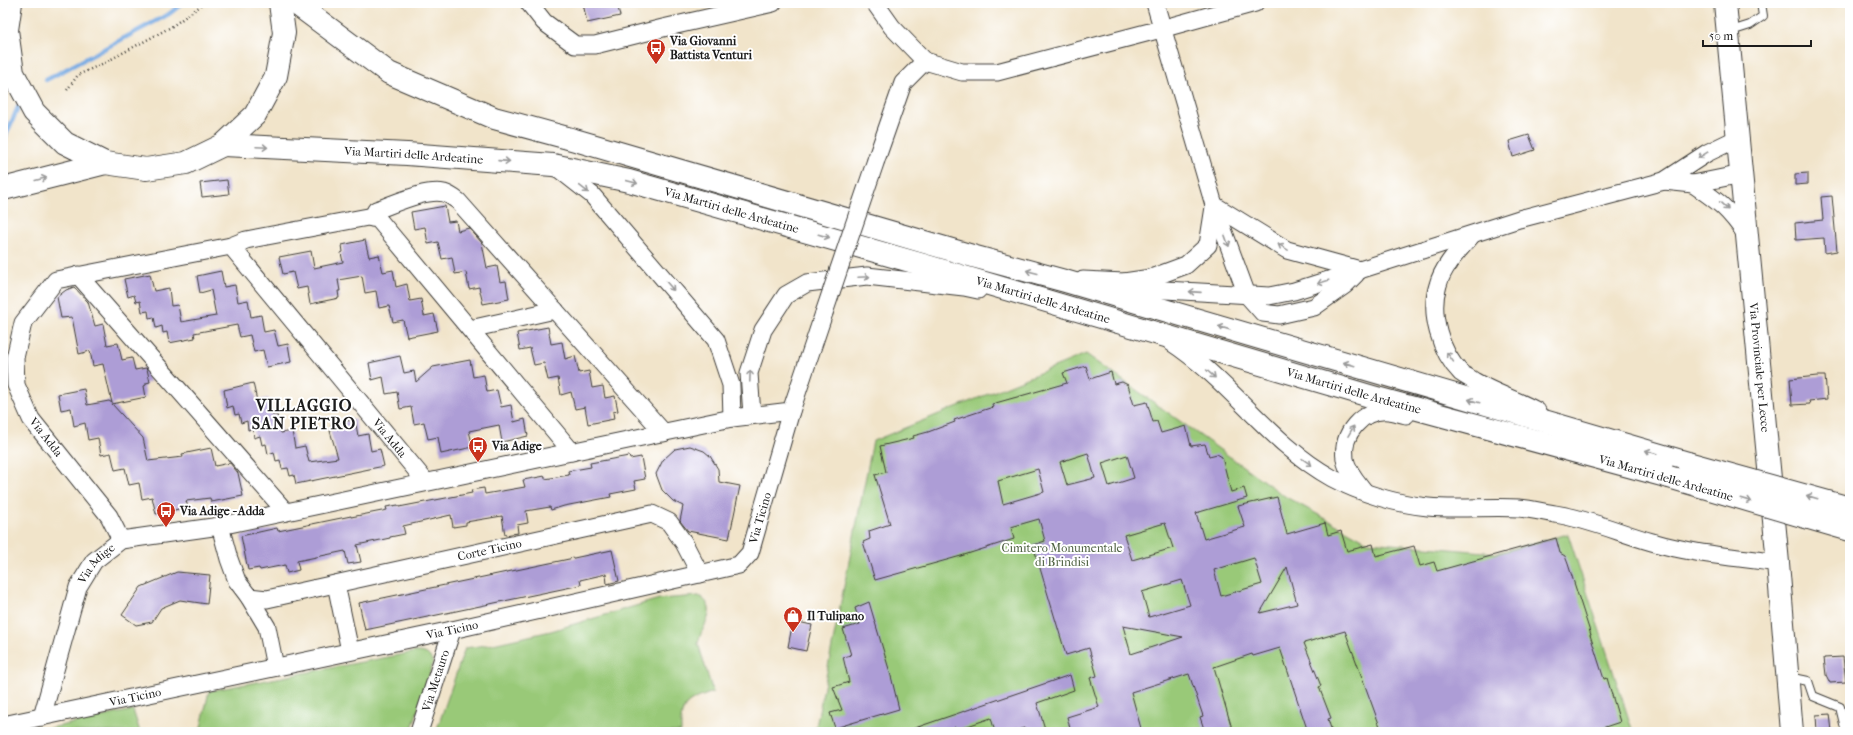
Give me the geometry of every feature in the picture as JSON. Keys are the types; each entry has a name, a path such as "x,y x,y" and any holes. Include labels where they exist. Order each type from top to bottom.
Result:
{"street":[{"path":"11,3 7,30 13,73 34,112 66,143 105,163 146,169 186,162 223,145 255,115 276,76 284,33 280,3"},
{"name":"Via Martiri delle Ardeatine","path":"295,3 389,73 494,118 976,257 1065,281 1688,463 1850,508"},
{"path":"529,3 544,22 575,45 595,45 711,9 773,3"},
{"path":"875,3 892,27 925,61 962,72 997,72 1255,3"},
{"path":"1155,3 1161,29 1214,205 1247,295"},
{"name":"Via Provinciale per Lecce","path":"1725,3 1778,563 1792,732"},
{"name":"Via Ticino","path":"3,725 452,630 739,565 750,554 791,411 903,83 925,61"},
{"path":"1124,282 1148,288 1247,295 1269,296 1294,291 1519,219 1664,181 1707,153 1738,138"},
{"name":"Via Martiri delle Ardeatine","path":"223,145 407,154 553,165 629,181 1455,419 1669,477 1850,530"},
{"path":"3,189 105,163"},
{"path":"553,165 592,195 716,340 731,385 732,418"},
{"path":"1664,181 1693,184 1742,174"},
{"path":"1693,184 1721,204 1735,218 1747,236"},
{"path":"572,452 378,219 372,218 376,210 414,196 430,193 444,193 458,201 664,433"},
{"path":"1065,281 1124,282 1151,278 1186,265 1208,245 1214,205"},
{"path":"1214,205 1287,250 1360,270"},
{"name":"Via Adda","path":"121,540 109,516 30,418 16,385 15,358 23,323 56,280 231,246 246,240 368,217 372,218"},
{"path":"1472,235 1451,260 1438,285 1434,307 1436,326 1444,348 1461,373 1489,390 1528,406 1565,427"},
{"name":"Via Adda","path":"231,246 426,482"},
{"path":"78,275 286,512"},
{"path":"752,415 749,373 762,330 786,295 807,283 867,276 964,287 1029,302 1065,306"},
{"path":"470,329 555,310"},
{"path":"1158,334 1190,354 1231,391 1285,446 1307,463 1334,478 1364,491 1395,500 1428,507 1519,508 1558,514 1599,524 1653,542 1708,553 1778,563"},
{"name":"Via Adige","path":"42,717 78,587 94,561 121,540 220,526 732,418 791,411"},
{"path":"1364,491 1351,474 1345,460 1346,439 1356,423 1373,413 1388,411 1436,422 1455,419"},
{"name":"Corte Ticino","path":"249,597 267,599 652,514 669,522 684,543 700,574"},
{"path":"220,526 237,581 249,597 267,627 275,667"},
{"path":"336,584 350,651"},
{"name":"Via Metauro","path":"419,732 452,630"}],"lane":[{"path":"1728,32 1750,26 1762,16 1761,3"},
{"path":"1787,677 1808,681 1814,696 1840,707 1846,732"}],"path":[{"path":"67,90 78,76 104,64 171,27 200,8 203,3"}],"green space":[{"name":"Cimitero Monumentale di Brindisi","path":"1086,354 1286,497 1368,542 1496,553 1568,534 1633,732 815,732 873,441"},
{"path":"699,596 709,606 708,618 698,643 713,692 697,698 687,704 682,714 681,732 436,732 465,648 493,644 551,631 659,599"},
{"path":"415,652 426,654 430,657 433,663 411,732 200,732 209,691"},
{"path":"133,710 140,732 32,732"}],"building":[{"path":"583,3 617,3 620,16 587,23"},
{"path":"1529,135 1535,150 1513,157 1509,141"},
{"path":"1808,173 1808,184 1795,185 1795,174"},
{"path":"227,180 229,194 202,197 200,183"},
{"path":"1832,196 1837,251 1825,253 1824,238 1796,240 1795,223 1823,220 1821,197"},
{"path":"445,206 448,222 456,221 458,231 469,228 482,243 487,268 497,266 500,282 506,281 509,299 483,304 479,287 469,289 466,272 455,274 452,257 442,259 438,242 428,244 425,227 414,229 411,212"},
{"path":"365,240 369,257 379,255 383,272 393,270 396,287 407,284 410,301 421,299 424,316 434,314 438,331 407,337 403,320 393,322 389,306 379,308 376,291 365,293 362,276 338,280 340,291 338,291 339,298 310,304 307,287 297,289 293,272 283,274 279,257 311,251 314,268 343,262 341,253 343,252 342,245"},
{"path":"221,271 224,287 235,285 238,302 248,300 251,317 261,315 264,332 274,330 278,346 288,344 291,362 267,367 263,350 254,352 250,335 240,337 237,325 194,333 195,338 169,343 167,332 163,333 162,326 156,328 154,317 149,318 148,311 142,312 140,301 136,302 134,295 128,297 124,279 150,274 154,291 169,288 171,306 178,305 181,322 216,316 211,290 200,293 197,276"},
{"path":"74,287 88,302 95,326 103,324 107,345 118,343 122,360 132,358 135,370 147,369 150,382 146,383 144,386 146,397 112,404 143,438 148,461 183,457 182,454 211,448 215,466 230,463 238,473 243,496 211,502 210,498 186,501 188,507 156,514 152,497 142,499 139,483 129,485 125,468 115,470 111,453 101,455 98,438 88,440 85,423 74,426 71,408 61,410 58,394 84,389 87,405 109,401 112,403 103,364 93,366 90,351 79,354 72,317 61,318 57,297 66,290"},
{"path":"548,327 551,344 562,342 565,359 575,356 579,373 589,371 592,388 603,386 605,398 615,396 618,411 613,412 614,419 588,424 585,407 575,409 571,392 561,395 558,378 548,380 544,363 534,365 530,348 520,350 517,333"},
{"path":"400,356 404,373 414,371 416,382 433,367 470,360 473,377 484,375 487,392 497,390 501,407 511,405 514,422 525,419 528,436 502,442 499,425 469,431 473,447 441,454 438,437 428,439 424,422 414,424 411,407 400,409 397,392 386,394 383,377 372,380 369,363"},
{"name":"Cimitero Monumentale di Brindisi","path":"1086,366 1090,379 1111,372 1114,384 1122,382 1128,385 1134,405 1147,402 1153,422 1157,421 1161,433 1186,426 1191,446 1205,444 1209,456 1217,454 1222,457 1231,492 1244,488 1247,498 1196,513 1204,539 1245,527 1238,506 1277,497 1287,534 1325,523 1328,535 1341,531 1347,551 1373,544 1376,556 1414,546 1420,566 1434,562 1437,571 1556,538 1560,553 1565,556 1568,564 1604,679 1607,678 1620,722 1590,732 1382,732 1345,631 1304,643 1321,686 1319,687 1331,718 1328,719 1332,732 1308,732 1280,648 1253,656 1252,654 1214,667 1233,732 1205,732 1200,717 1203,716 1189,674 1131,692 1142,732 1071,732 1067,717 1099,707 1090,678 1097,676 1089,648 1066,655 1033,545 1045,541 1039,519 1011,527 1014,539 961,556 875,580 863,542 870,539 869,531 890,524 875,475 886,472 880,446 914,438 913,436 928,432 955,422 954,420 993,407 992,404 1067,383 1063,373","holes":["1088,453 1095,478 1067,485 1060,462","1127,455 1134,478 1109,486 1102,463","1038,469 1044,492 1003,504 998,481","1165,523 1173,548 1132,560 1124,535","1254,558 1262,584 1221,596 1214,570","1287,567 1297,604 1260,613","1182,580 1190,605 1149,617 1142,592","1123,626 1183,637 1131,654"]},
{"path":"1825,376 1827,399 1809,401 1810,404 1792,405 1790,379"},
{"path":"253,383 257,401 268,398 272,415 277,415 281,433 292,431 295,448 305,446 309,462 338,458 330,431 332,430 331,425 355,419 358,436 368,434 371,451 380,449 384,466 296,484 294,475 290,476 288,468 282,469 280,460 276,461 274,452 268,454 266,444 262,445 260,436 254,438 253,429 248,430 247,421 241,423 239,414 235,415 233,406 227,408 224,390"},
{"path":"690,446 704,451 710,456 718,469 719,482 740,486 729,539 688,531 680,521 683,506 673,501 662,490 656,474 663,460 675,449"},
{"path":"629,456 630,459 641,457 645,479 634,481 636,489 610,494 611,497 551,510 550,507 526,511 528,523 517,525 518,533 505,535 502,516 466,522 466,525 453,527 451,515 403,526 405,534 357,545 361,562 348,564 345,551 297,561 299,570 287,573 285,565 260,570 259,568 248,570 241,536 277,528 278,531 387,510 386,507 398,505 399,507 472,493 471,490 484,488 485,494 525,487 523,480 545,476 545,479 569,475 568,471 591,467 590,463"},
{"path":"612,550 619,581 607,584 606,574 580,580 581,585 365,630 359,603"},
{"path":"177,572 210,575 207,604 180,600 161,608 152,622 136,625 122,615 141,587"},
{"path":"869,602 891,676 899,709 835,728 830,713 842,710 833,687 849,682 843,657 851,655 843,629 860,624 855,608"},
{"path":"793,621 812,625 806,651 788,647"},
{"path":"1843,657 1846,682 1830,683 1826,675 1824,658"},
{"path":"1070,675 1074,690 1037,703 1046,732 1026,732 1024,728 1010,732 995,732 991,718 956,730 955,727 940,732 909,732 909,730"},
{"path":"1830,714 1832,731 1817,732 1816,715"}],"waterway":[{"path":"46,80 169,14 183,3"},
{"path":"3,142 19,105"}],"place":[{"name":"Via Giovanni Battista Venturi","path":"656,65"},
{"name":"Via Adige","path":"478,463"},
{"name":"Via Adige - Adda","path":"166,528"},
{"name":"Il Tulipano","path":"793,633"}],"district":[{"name":"VILLAGGIO SAN PIETRO","path":"304,414"}]}
